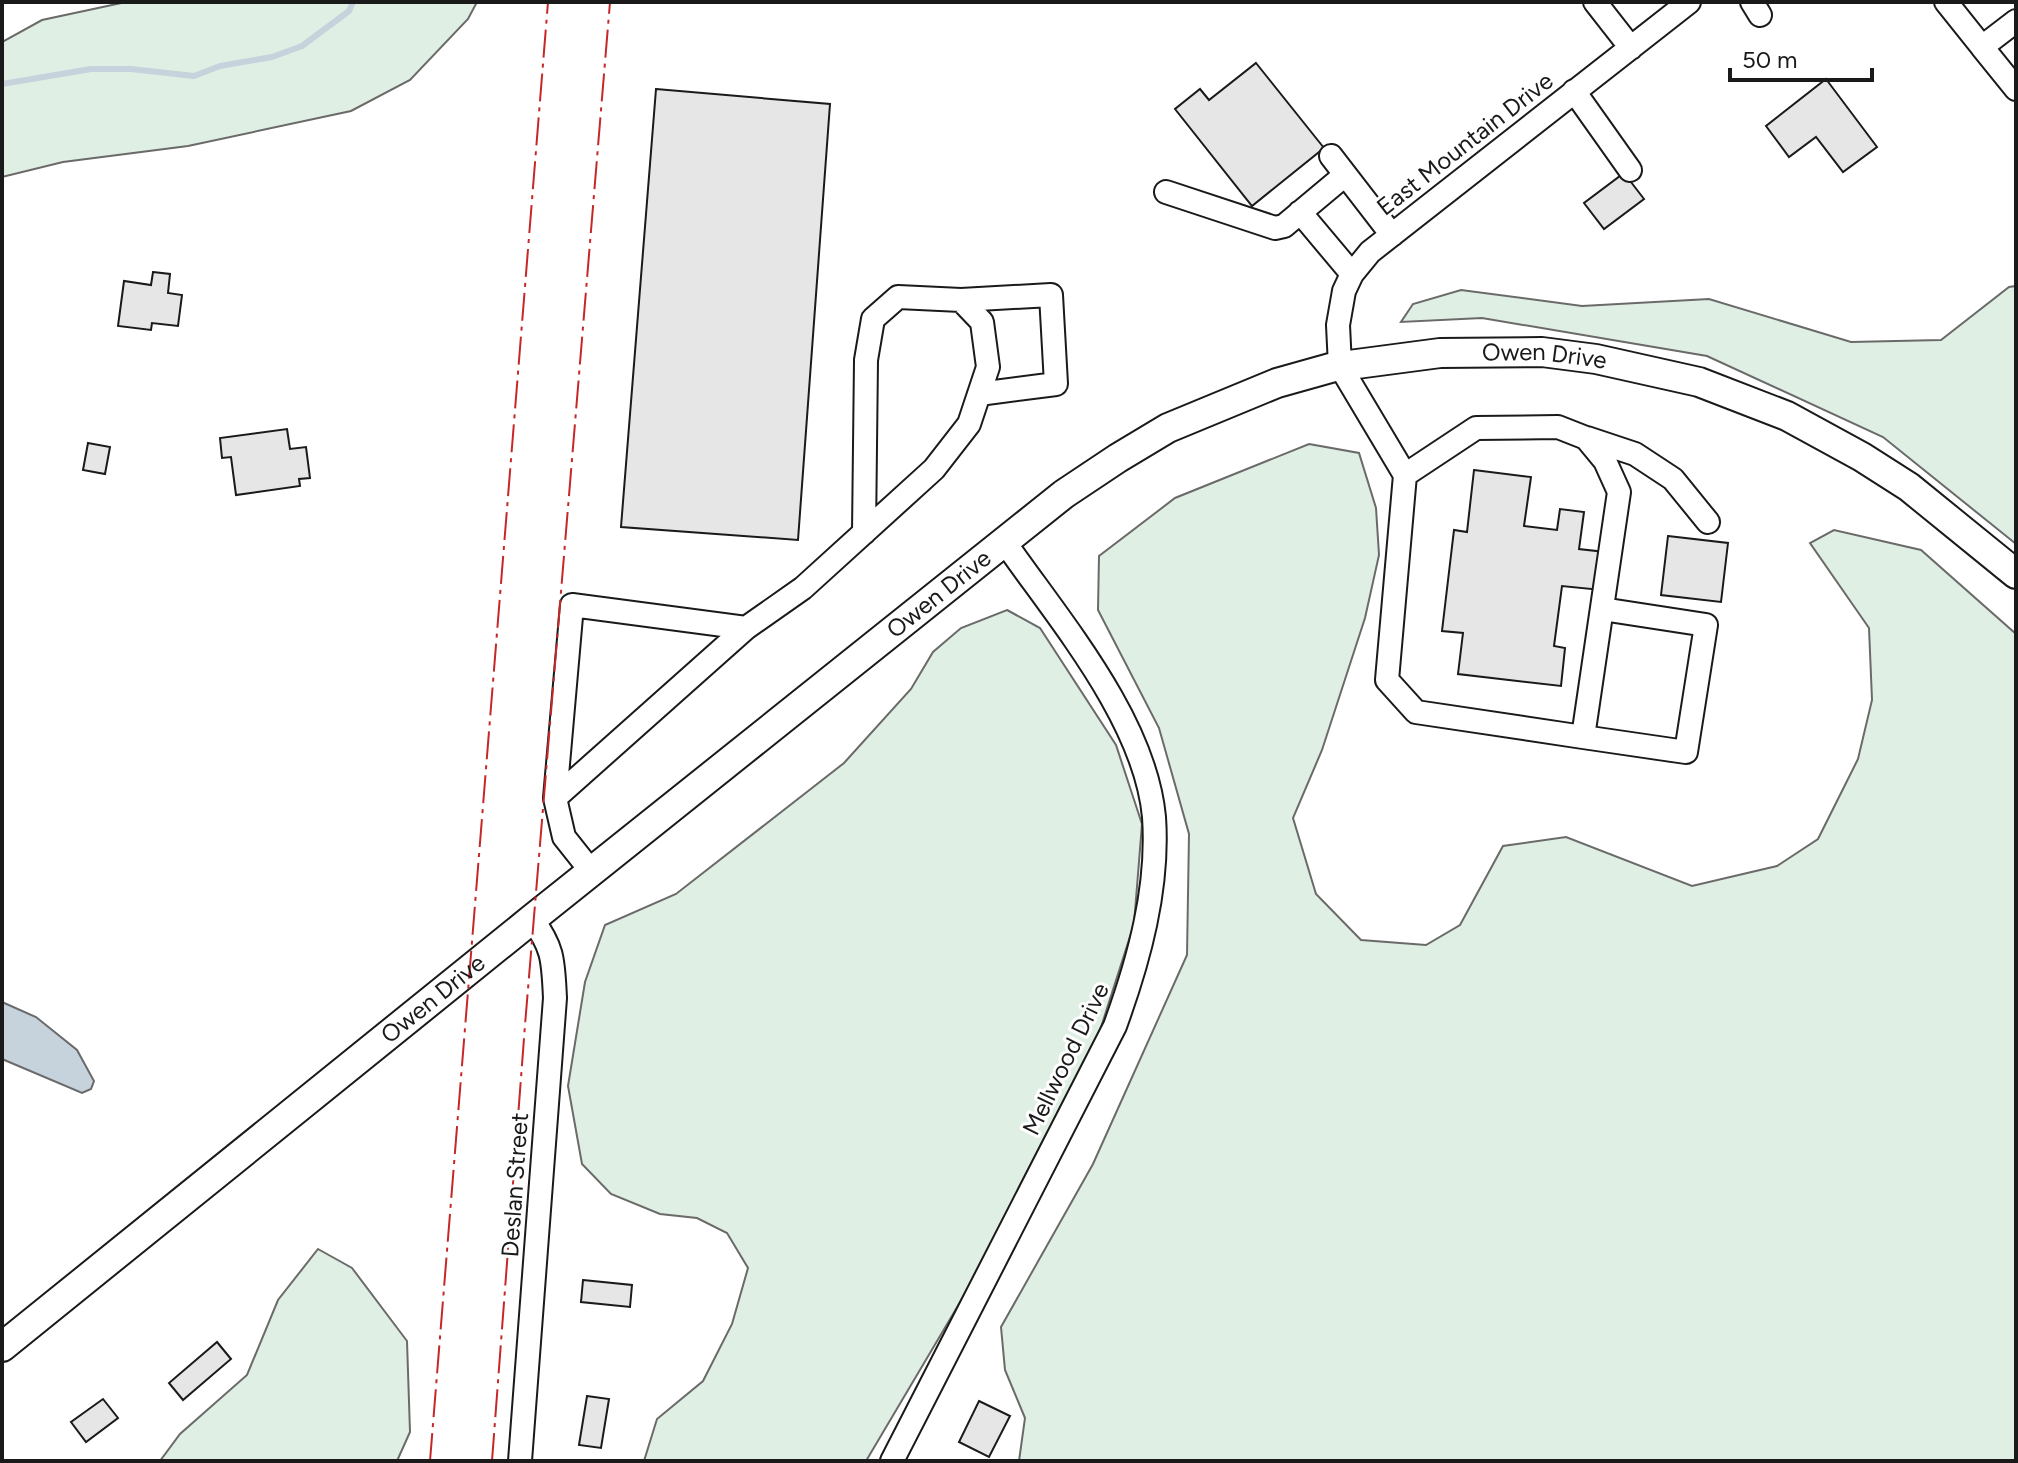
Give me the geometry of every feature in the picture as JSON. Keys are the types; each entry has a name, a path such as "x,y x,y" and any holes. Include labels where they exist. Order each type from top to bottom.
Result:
{"main road":[{"name":"Owen Drive","path":"2,1347 1004,541 1107,465 1168,428 1277,383 1340,366 1440,353 1542,352 1596,359 1699,382 1787,416 1862,457 1945,514 2016,574"}],"street":[{"path":"1595,2 1631,48"},
{"name":"East Mountain Drive","path":"1340,366 1338,325 1344,291 1352,274 1370,252 1689,2"},
{"path":"1946,2 2016,89"},
{"path":"1982,47 2016,21"},
{"path":"1574,91 1630,170"},
{"path":"1331,156 1392,235"},
{"path":"1166,192 1270,227 1284,226 1345,175"},
{"path":"1300,212 1352,274"},
{"path":"864,533 866,360 873,319 898,297 961,300 1051,295 1056,384 979,394"},
{"path":"555,798 746,628 803,588 934,469 969,424 988,367 982,322 961,300"},
{"path":"1340,366 1405,475 1387,680 1416,712 1686,752 1706,625 1602,609"},
{"path":"1405,475 1476,428 1558,427 1635,454 1673,479 1708,522"},
{"path":"1583,737 1619,492 1605,461 1586,438"},
{"name":"Mellwood Drive","path":"892,1461 1115,1026 1136,961 1150,892 1153,814 1131,735 1099,677 1004,541"},
{"path":"591,871 564,837 555,798 572,605 746,628"},
{"name":"Deslan Street","path":"520,1461 555,998 553,961 548,941 532,919"}],"green space":[{"path":"126,2 477,2 468,19 410,80 351,111 188,146 63,162 2,177 2,42 42,20"},
{"path":"2016,286 2016,544 1883,437 1707,356 1482,318 1401,322 1413,304 1461,290 1582,306 1709,299 1851,342 1941,340 2009,287"},
{"path":"1309,444 1359,453 1376,508 1379,555 1365,618 1322,750 1293,818 1316,894 1361,940 1426,945 1460,925 1503,846 1566,837 1692,886 1777,866 1818,839 1858,759 1872,700 1869,628 1810,543 1834,530 1921,550 2016,634 2016,1461 1019,1461 1025,1418 1005,1370 1001,1327 1093,1164 1187,955 1189,834 1159,728 1098,610 1099,556 1175,498"},
{"path":"1007,610 1040,628 1116,745 1142,824 1134,924 1096,1043 975,1277 866,1461 644,1461 657,1419 703,1381 732,1324 748,1268 727,1233 697,1218 660,1214 611,1194 582,1164 568,1086 585,982 605,925 676,894 844,763 911,689 933,652 961,628"},
{"path":"318,1249 352,1268 407,1341 410,1432 397,1461 160,1461 180,1434 247,1375 278,1300"}],"shaded area":[{"path":"2,1002 36,1017 77,1050 94,1081 91,1089 82,1093 2,1059"}],"building":[{"path":"1256,63 1324,148 1252,206 1175,109 1200,89 1209,100"},
{"path":"1826,79 1877,147 1843,172 1816,137 1789,157 1766,126"},
{"path":"656,89 830,104 798,540 621,527"},
{"path":"1624,173 1644,199 1604,229 1584,203"},
{"path":"153,272 170,274 168,293 182,295 178,326 152,323 151,330 118,326 124,281 151,285"},
{"path":"287,429 290,449 306,447 310,478 299,479 300,486 236,495 231,457 222,458 220,438"},
{"path":"88,443 110,447 105,474 83,470"},
{"path":"1474,470 1531,477 1524,526 1557,530 1560,509 1584,512 1579,549 1605,552 1601,590 1562,586 1554,646 1565,648 1561,686 1458,674 1463,633 1442,631 1454,530 1467,532"},
{"path":"1668,536 1728,543 1721,602 1661,595"},
{"path":"583,1280 632,1285 630,1307 581,1302"},
{"path":"217,1342 231,1359 183,1400 169,1383"},
{"path":"587,1396 609,1399 601,1448 579,1445"},
{"path":"103,1399 118,1418 86,1442 71,1422"},
{"path":"979,1401 1010,1416 989,1457 959,1442"}],"waterway":[{"path":"2,84 91,69 131,69 194,76 220,66 272,57 302,46 349,11 353,2"}],"power":[{"path":"430,1461 548,2"},
{"path":"492,1461 610,2"}]}
